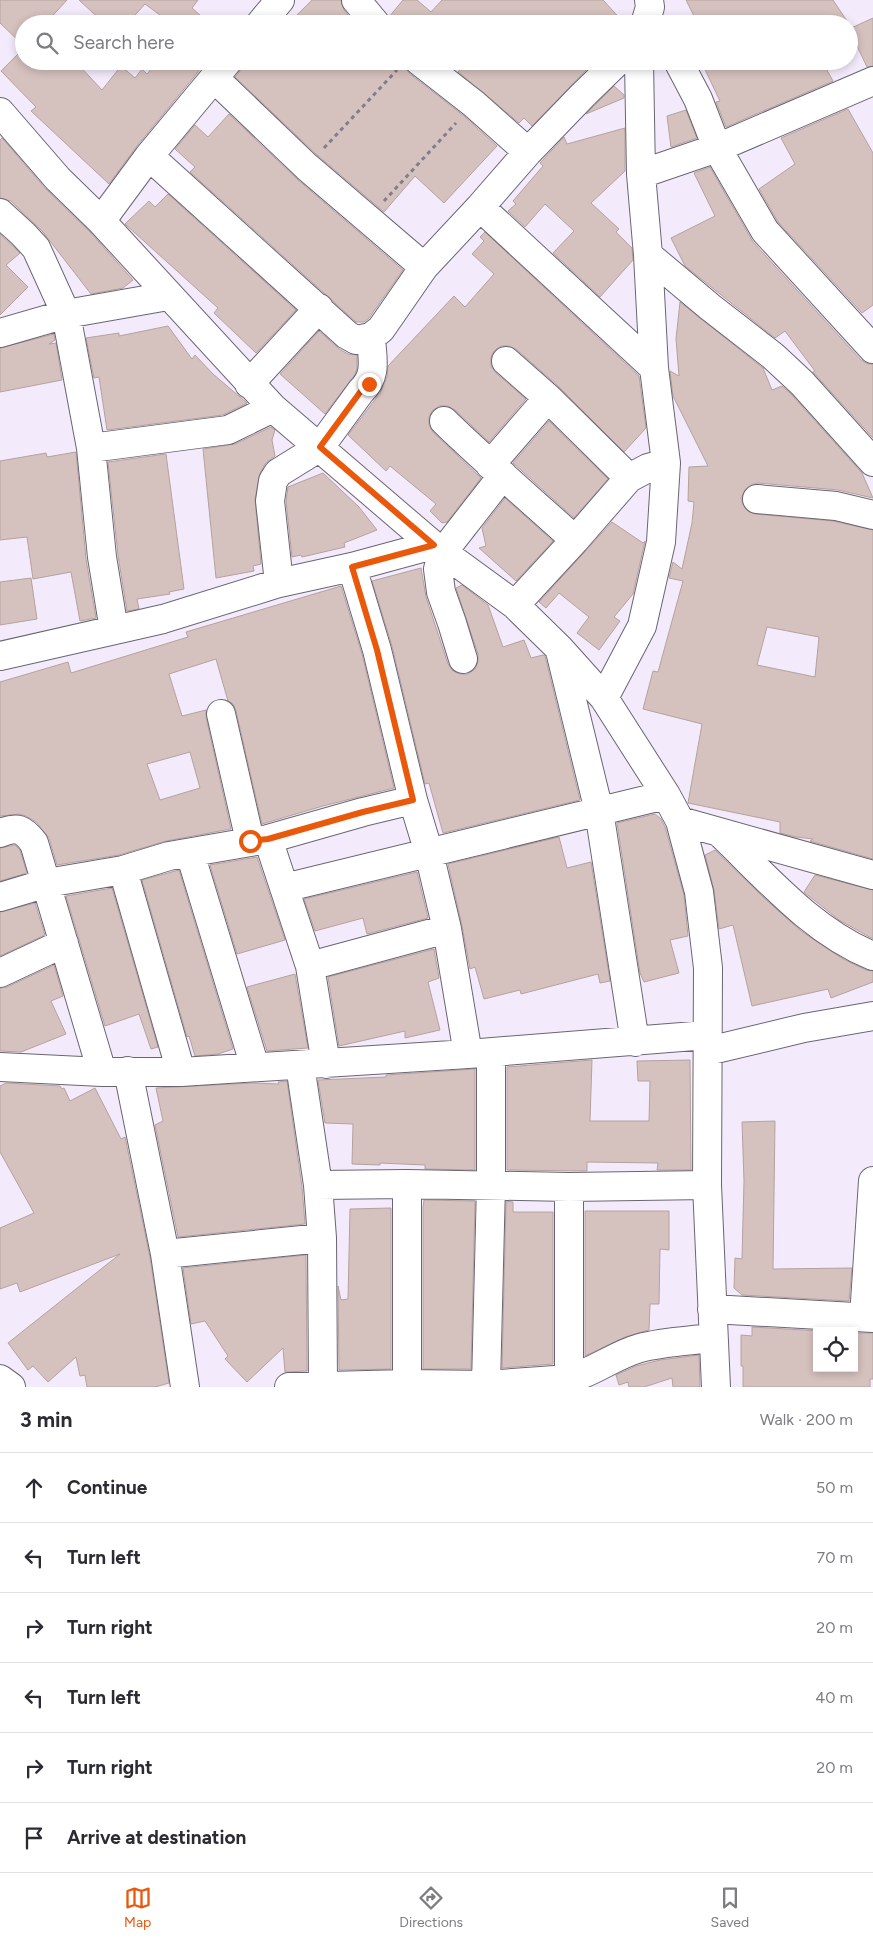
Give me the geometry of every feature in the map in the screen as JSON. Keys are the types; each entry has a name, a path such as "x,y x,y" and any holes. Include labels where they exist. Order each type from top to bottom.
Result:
{"street":[{"path":"268,15 280,0"},
{"path":"356,0 368,15"},
{"path":"101,221 149,156 221,70 307,167 424,267"},
{"path":"417,70 474,104 528,152"},
{"path":"149,156 347,335 356,340 371,337 381,329 424,267 480,208 528,152 609,70"},
{"path":"604,698 642,626 661,542 666,463 654,368 642,174 639,70"},
{"path":"683,70 698,100 717,148 765,231 873,349"},
{"path":"642,174 717,148 873,81"},
{"path":"0,112 58,179 101,221 273,408 438,548 514,605 560,649 604,698 666,795 680,821 699,892 708,968 707,1185 712,1338 716,1387"},
{"path":"480,208 654,368"},
{"path":"0,212 36,248 66,314 91,448 102,557 114,630"},
{"path":"648,255 780,362 802,383 873,462"},
{"path":"0,333 66,314 168,296"},
{"path":"250,384 319,308"},
{"path":"279,583 270,501 273,481 278,473 320,447 361,391 369,384 373,371 371,337"},
{"path":"506,361 548,398 629,478"},
{"path":"463,660 441,592 438,548 548,398"},
{"path":"91,448 228,430 273,408"},
{"path":"444,421 575,540"},
{"path":"514,605 575,540 629,478 648,468 666,463"},
{"path":"757,498 836,506 873,514"},
{"path":"0,656 163,619 279,583 438,548"},
{"path":"352,567 377,650 413,800 429,853 480,1053 492,1185 486,1385"},
{"path":"560,649 599,810 635,1042"},
{"path":"221,714 259,840 284,888 310,966 318,1185 322,1238 323,1385"},
{"path":"284,888 666,795"},
{"path":"0,897 47,883 123,870 168,856 259,840 413,800"},
{"path":"680,821 873,875"},
{"path":"0,833 16,829 23,830 34,843 64,943 115,1071 165,1254 185,1387"},
{"path":"719,832 799,910 831,935 873,956"},
{"path":"190,853 254,1067"},
{"path":"123,870 181,1072"},
{"path":"310,966 447,929"},
{"path":"0,972 64,943"},
{"path":"0,1067 181,1072 313,1065 635,1042 708,1043 873,1016"},
{"path":"712,1310 869,1317 873,1181"},
{"path":"318,1185 407,1184 569,1187 707,1185"},
{"path":"406,1384 407,1184"},
{"path":"569,1187 569,1380"},
{"path":"165,1254 322,1238"},
{"path":"289,1387 406,1384 486,1385 569,1380 581,1376 617,1357 639,1349 666,1343 712,1338"},
{"path":"0,1379 11,1387"}],"path":[{"path":"307,167 404,70"},
{"path":"368,218 474,104"}],"building":[{"path":"0,0 67,0 53,15 15,15 15,37 0,23"},
{"path":"79,0 198,0 192,8 200,15 160,15 145,4 135,15 95,15"},
{"path":"312,0 341,0 348,15 297,15"},
{"path":"403,0 417,0 431,12 442,0 603,0 617,15 391,15"},
{"path":"686,0 833,0 843,15 694,15"},
{"path":"873,18 873,66 867,67 858,48 858,25"},
{"path":"15,57 15,70 83,70 102,90 118,70 126,70 135,78 141,70 147,74 150,70 200,70 137,146 109,184 31,111 36,107 1,71"},
{"path":"407,70 464,116 497,146 444,203 415,176 384,212 317,155 235,77 240,71"},
{"path":"460,70 586,70 532,126 524,118 519,123 458,72"},
{"path":"705,70 827,70 833,81 726,127 716,102 720,101"},
{"path":"614,86 624,95 624,98 586,114"},
{"path":"848,109 873,153 873,305 862,313 778,222 759,189 795,164 781,138"},
{"path":"686,110 697,138 671,147 667,116"},
{"path":"229,114 297,179 403,270 369,318 364,322 356,322 190,172 195,167 175,149 195,125 208,137"},
{"path":"625,128 625,171 591,203 619,229 616,232 632,248 633,260 600,297 553,253 574,231 545,204 525,227 508,211 516,204 513,201 543,166 540,163 564,137 567,144"},
{"path":"2,138 46,189 90,232 133,280 123,288 91,294 43,232 11,201 0,198 0,140"},
{"path":"710,167 753,242 861,360 868,364 873,364 873,438 813,372 815,371 785,331 775,338 685,266 671,238 715,216 694,173"},
{"path":"168,194 296,310 256,353 214,313 218,308 125,224 149,201 155,207"},
{"path":"485,232 639,376 646,428 624,452 559,387 516,349 509,346 501,346 494,351 491,357 491,366 496,373 526,399 489,442 455,410 448,406 439,406 432,411 429,417 429,425 433,432 481,478 447,522 442,523 430,511 436,504 390,466 386,471 348,435 380,393 387,377 388,366 454,296 465,307 494,274 472,254 484,241 480,237"},
{"path":"0,234 20,253 6,265 28,287 0,315"},
{"path":"680,302 763,368 772,390 782,386 791,394 862,473 873,498 838,490 758,483 751,485 745,490 741,498 743,505 748,511 755,514 833,521 873,530 873,859 810,841 813,839 780,833 780,822 688,803 702,724 643,709 653,671 658,672 683,581 669,578 673,562 682,569 692,523 694,502 688,501 689,467 708,466 673,396 670,371 679,376 676,339","holes":["767,627 819,637 815,677 757,665"]},
{"path":"168,326 192,359 195,355 213,374 247,403 223,415 107,430 99,377 94,378 86,338 119,333 119,336"},
{"path":"319,331 339,349 348,354 357,355 357,369 354,376 325,414 280,374"},
{"path":"54,334 55,340 49,344 56,343 62,380 0,392 0,348"},
{"path":"549,421 608,479 574,518 513,463"},
{"path":"271,427 275,430 272,440 275,456 265,464 260,473 255,499 261,564 253,566 254,571 216,578 203,449 235,444"},
{"path":"76,452 86,559 96,618 80,621 71,572 33,579 27,537 0,540 0,461 46,453 47,457"},
{"path":"166,454 184,589 169,592 170,594 137,599 139,609 127,611 118,555 108,462"},
{"path":"323,473 359,507 377,530 344,543 345,547 302,557 301,555 292,557 286,501 288,487"},
{"path":"505,498 553,541 516,581 479,548 486,546 482,528"},
{"path":"612,522 643,543 645,541 633,594 614,617 620,621 599,650 577,633 589,617 559,593 546,608 539,602"},
{"path":"421,568 426,597 448,664 453,671 460,674 468,674 475,669 478,662 478,654 456,588 462,585 488,605 503,647 524,640 531,658 545,656 580,800 443,833 429,783 425,784 392,646 372,581"},
{"path":"31,578 37,619 0,625 0,582"},
{"path":"341,586 362,654 394,788 262,824 236,711 233,704 228,701 216,659 169,674 182,716 206,710 231,829 166,841 119,855 57,865 49,838 36,822 19,814 0,816 0,682 68,662 71,673 188,637 186,632","holes":["190,752 200,788 160,800 147,764"]},
{"path":"655,814 661,819 665,827 684,895 688,936 670,940 679,973 644,982 640,973 617,823"},
{"path":"559,837 567,868 591,862 610,981 600,983 598,974 521,994 520,990 484,999 475,967 470,969 448,864"},
{"path":"15,845 20,850 27,873 0,881 0,848"},
{"path":"715,850 801,931 843,959 866,970 873,971 873,982 831,998 828,989 752,1006 733,925 719,929 714,890 705,855"},
{"path":"257,857 285,940 237,954 210,865"},
{"path":"179,870 233,1049 218,1054 195,1056 189,1036 187,1037 142,880"},
{"path":"417,872 428,918 367,934 363,918 315,931 304,899"},
{"path":"815,875 873,890 873,939 839,920 804,892"},
{"path":"112,888 158,1047 151,1049 139,1014 105,1026 66,896"},
{"path":"35,903 45,935 0,956 0,912"},
{"path":"434,949 439,978 428,982 440,1030 405,1038 405,1031 339,1046 328,977"},
{"path":"54,965 63,996 51,1001 66,1034 21,1052 0,1051 0,988 7,987"},
{"path":"295,974 308,1048 267,1051 247,987"},
{"path":"592,1060 590,1121 649,1121 650,1081 638,1081 637,1061 690,1060 691,1170 657,1170 658,1163 587,1162 587,1171 507,1170 507,1067"},
{"path":"475,1069 475,1170 425,1169 425,1165 352,1164 353,1124 325,1123 318,1080 386,1077 386,1075"},
{"path":"287,1081 302,1187 305,1224 178,1237 155,1125 163,1121 156,1088 253,1083 279,1084 278,1082"},
{"path":"6,1083 60,1086 62,1089 64,1088 70,1101 95,1088 121,1139 125,1137 150,1257 169,1383 155,1387 87,1387 85,1375 80,1376 76,1357 48,1382 33,1366 28,1370 8,1343 120,1254 20,1292 17,1283 0,1289 0,1228 34,1213 0,1152 0,1086"},
{"path":"775,1121 773,1269 852,1268 849,1301 742,1295 734,1288 735,1258 742,1259 744,1181 742,1122"},
{"path":"424,1200 475,1201 471,1369 423,1369"},
{"path":"506,1201 513,1202 513,1212 553,1212 553,1364 502,1368"},
{"path":"391,1208 391,1369 339,1370 338,1286 341,1300 348,1299 350,1209"},
{"path":"585,1211 669,1211 669,1250 660,1249 659,1304 650,1304 649,1330 625,1337 585,1356"},
{"path":"306,1255 307,1371 285,1372 283,1348 247,1382 225,1359 228,1356 205,1321 191,1324 183,1268"},
{"path":"752,1327 813,1331 813,1372 858,1372 858,1333 873,1333 873,1379 870,1379 870,1387 743,1387 741,1335 752,1336"},
{"path":"699,1355 700,1387 673,1387 672,1378 644,1387 629,1387 628,1382 619,1385 616,1375 636,1366 660,1360"}],"route":[{"path":"250,841 268,839 413,800 377,650 352,567 434,545 320,447 361,391 369,384"}]}
